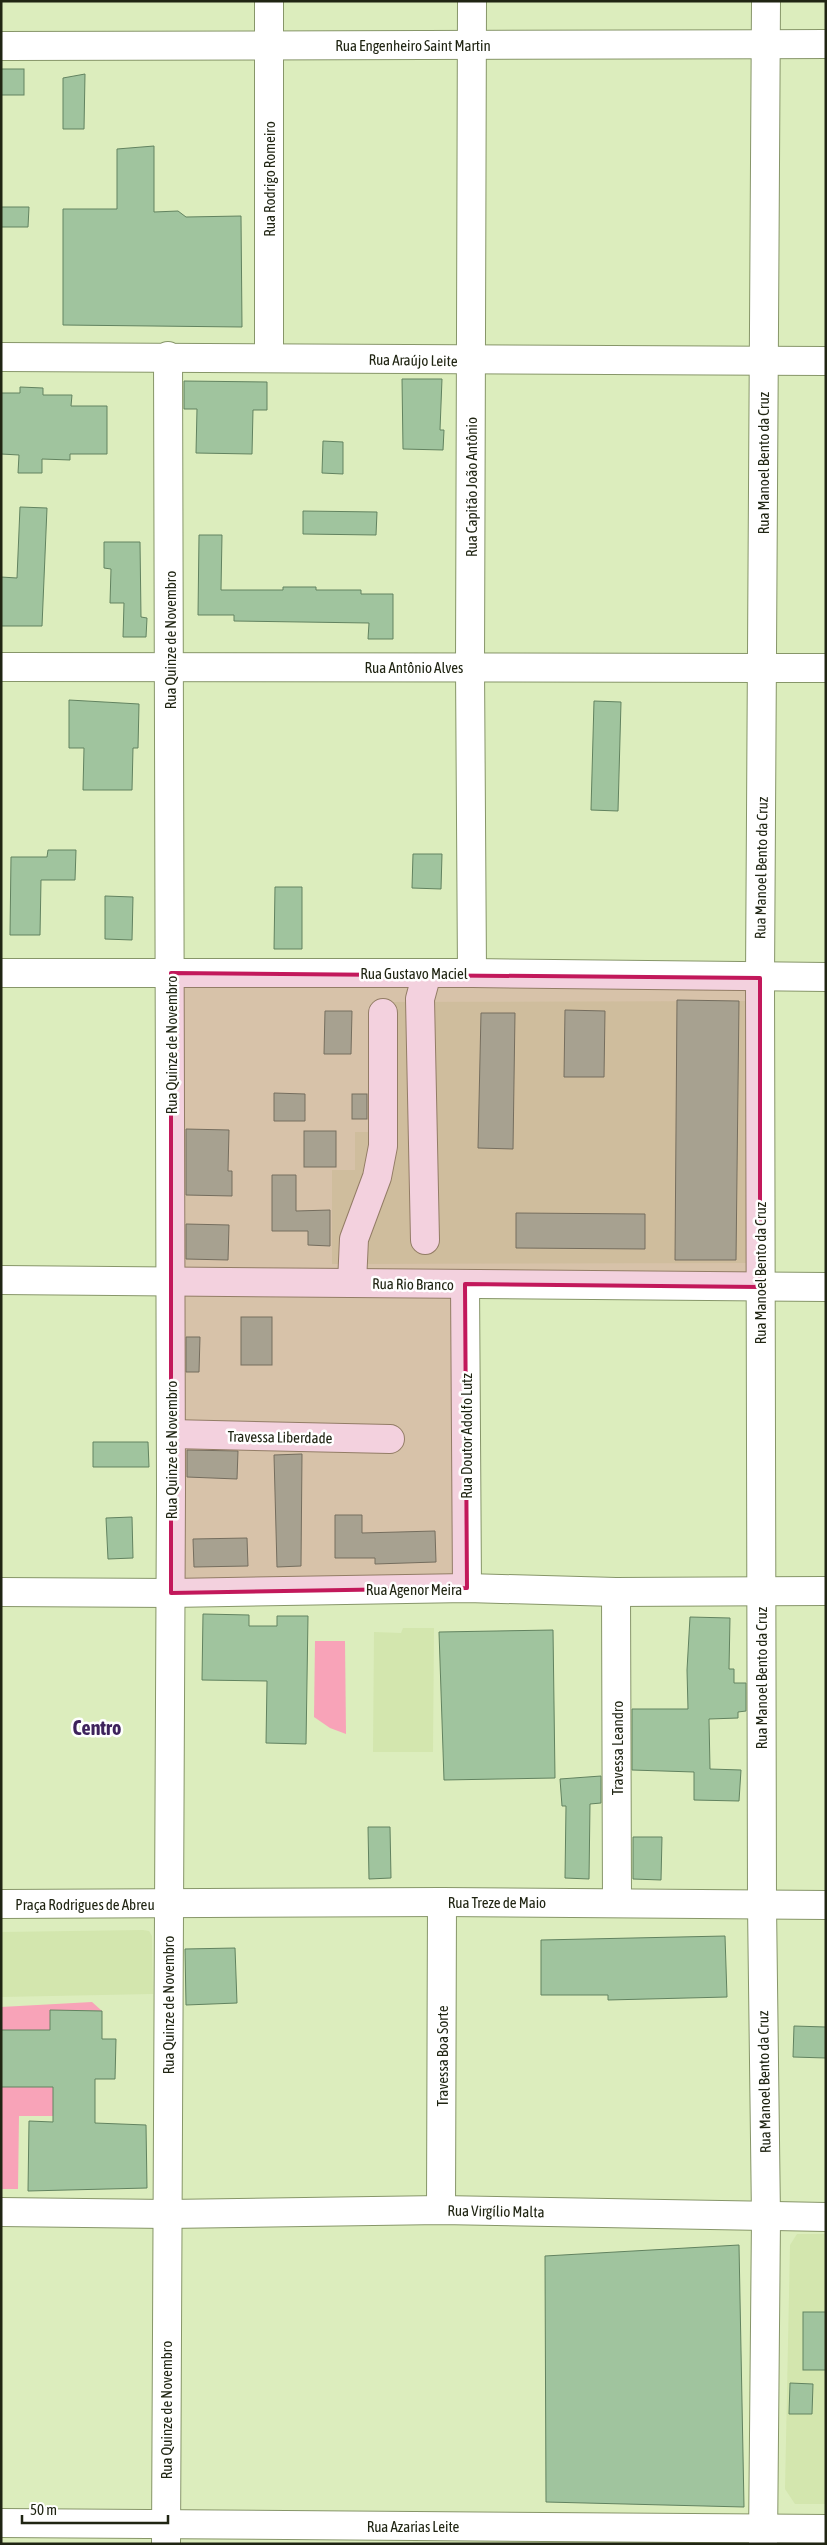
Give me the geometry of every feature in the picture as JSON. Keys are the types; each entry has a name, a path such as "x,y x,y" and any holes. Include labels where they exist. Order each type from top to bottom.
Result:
{"street":[{"name":"Rua Rodrigo Romeiro","path":"269,1 269,358"},
{"name":"Rua Capitão João Antônio","path":"472,1 470,667 472,973"},
{"name":"Rua Manoel Bento da Cruz","path":"763,2536 766,2218 762,1905 760,978 764,668 766,1"},
{"name":"Rua Engenheiro Saint Martin","path":"1,46 826,44"},
{"name":"Rua Araújo Leite","path":"1,357 168,356 471,361 826,361"},
{"name":"Rua Quinze de Novembro","path":"166,2534 172,1281 168,356"},
{"name":"Rua Antônio Alves","path":"1,667 826,668"},
{"name":"Rua Gustavo Maciel","path":"1,973 472,973 826,978"},
{"path":"425,1240 420,999 427,973"},
{"path":"352,1283 354,1240 377,1177 383,1146 383,1013"},
{"name":"Rua Rio Branco","path":"1,1280 826,1287"},
{"name":"Rua Doutor Adolfo Lutz","path":"465,1284 467,1588"},
{"name":"Travessa Liberdade","path":"171,1434 390,1439"},
{"name":"Rua Agenor Meira","path":"1,1592 171,1593 467,1588 616,1592 826,1591"},
{"name":"Travessa Leandro","path":"616,1592 617,1903"},
{"name":"Rua Treze de Maio","path":"168,1905 442,1902 826,1904"},
{"name":"Travessa Boa Sorte","path":"441,2210 442,1902"},
{"name":"Praça Rodrigues de Abreu","path":"1,1904 168,1905"},
{"name":"Rua Virgílio Malta","path":"167,2214 441,2210 766,2218 826,2217"},
{"path":"1,2212 167,2214"},
{"name":"Rua Azarias Leite","path":"1,2523 166,2534 763,2536 826,2529"}],"highlighted area":[{"path":"171,973 760,978 760,1287 465,1284 467,1588 171,1593"}],"shaded area":[{"path":"749,1001 749,1263 332,1264 332,1170 355,1170 355,1132 379,1132 380,1002"},
{"path":"403,1628 434,1628 433,1752 373,1752 374,1632 401,1633"},
{"path":"315,1641 345,1641 346,1734 330,1728 314,1717"},
{"path":"149,1931 152,1936 153,1994 1,1997 1,1932"},
{"path":"92,2002 102,2011 51,2010 50,2030 1,2030 1,2007"},
{"path":"1,2087 53,2087 85,2116 19,2116 18,2189 1,2189"},
{"path":"797,2234 826,2234 826,2504 795,2504 785,2489 790,2245"}],"building":[{"path":"1,69 24,69 24,95 1,95"},
{"path":"85,74 84,129 63,129 63,78"},
{"path":"154,146 154,212 178,211 186,217 241,216 242,327 63,325 63,209 117,209 117,149"},
{"path":"1,207 29,207 28,227 1,227"},
{"path":"402,379 442,379 440,430 444,430 443,450 403,449"},
{"path":"184,381 267,382 267,410 253,410 252,454 196,453 197,409 184,409"},
{"path":"20,387 43,388 43,395 72,395 71,406 107,406 107,454 70,454 70,460 42,459 42,473 18,473 19,455 1,454 1,393 20,393"},
{"path":"323,441 343,442 343,474 322,473"},
{"path":"20,507 47,508 42,626 1,626 1,577 17,578"},
{"path":"303,511 377,512 376,535 303,534"},
{"path":"199,535 222,535 221,590 283,590 283,587 316,587 316,590 361,590 361,594 393,594 393,639 368,639 369,623 234,621 234,615 198,615"},
{"path":"104,542 140,542 141,617 147,618 146,637 123,637 124,603 110,603 111,569 104,568"},
{"path":"69,700 139,704 138,748 133,748 132,790 83,790 84,748 69,748"},
{"path":"594,701 621,702 618,811 591,810"},
{"path":"48,850 76,850 75,880 41,880 40,935 10,935 11,857 47,857"},
{"path":"413,854 442,854 441,889 412,888"},
{"path":"275,887 302,887 302,949 274,949"},
{"path":"105,896 133,897 132,940 105,939"},
{"path":"677,1000 739,1001 736,1260 675,1260"},
{"path":"565,1010 605,1011 604,1077 564,1077"},
{"path":"325,1011 352,1011 351,1054 324,1054"},
{"path":"481,1013 515,1013 513,1149 478,1148"},
{"path":"274,1093 305,1094 305,1121 274,1121"},
{"path":"352,1094 367,1094 367,1119 352,1119"},
{"path":"186,1129 229,1130 228,1171 232,1171 232,1196 186,1195"},
{"path":"304,1131 336,1131 336,1167 304,1167"},
{"path":"272,1175 296,1175 296,1211 330,1210 330,1246 308,1245 308,1231 272,1231"},
{"path":"516,1213 645,1214 645,1249 516,1248"},
{"path":"186,1224 229,1225 228,1260 186,1259"},
{"path":"241,1317 272,1317 272,1365 241,1365"},
{"path":"186,1337 200,1337 199,1372 186,1372"},
{"path":"93,1442 148,1442 149,1467 93,1467"},
{"path":"187,1450 238,1451 237,1479 187,1477"},
{"path":"302,1454 301,1566 277,1567 274,1455"},
{"path":"335,1515 362,1515 362,1533 435,1531 436,1562 375,1564 375,1558 335,1558"},
{"path":"132,1517 133,1558 108,1559 106,1518"},
{"path":"247,1538 248,1566 194,1567 193,1539"},
{"path":"203,1614 249,1615 249,1626 277,1626 277,1616 308,1616 306,1744 266,1743 267,1681 202,1680"},
{"path":"690,1617 730,1618 729,1669 734,1669 734,1683 746,1683 746,1711 738,1712 738,1718 709,1719 710,1769 741,1770 739,1801 694,1800 694,1772 632,1770 632,1709 688,1709 687,1670"},
{"path":"553,1630 555,1778 444,1780 439,1632"},
{"path":"601,1776 601,1803 590,1804 589,1879 565,1878 566,1806 562,1806 560,1779"},
{"path":"368,1827 390,1827 391,1878 369,1879"},
{"path":"633,1837 662,1837 661,1880 633,1879"},
{"path":"725,1936 727,1997 608,2000 608,1995 541,1995 541,1940"},
{"path":"235,1948 237,2003 186,2005 185,1949"},
{"path":"50,2010 102,2011 102,2039 116,2039 115,2079 95,2079 95,2123 146,2125 147,2188 28,2191 29,2121 53,2122 53,2087 1,2087 1,2030 50,2030"},
{"path":"794,2026 826,2027 826,2058 793,2057"},
{"path":"739,2245 744,2507 546,2502 545,2256"},
{"path":"803,2312 826,2312 826,2370 803,2370"},
{"path":"790,2383 813,2384 812,2414 789,2414"}],"district":[{"name":"Centro","path":"97,1727"}]}
